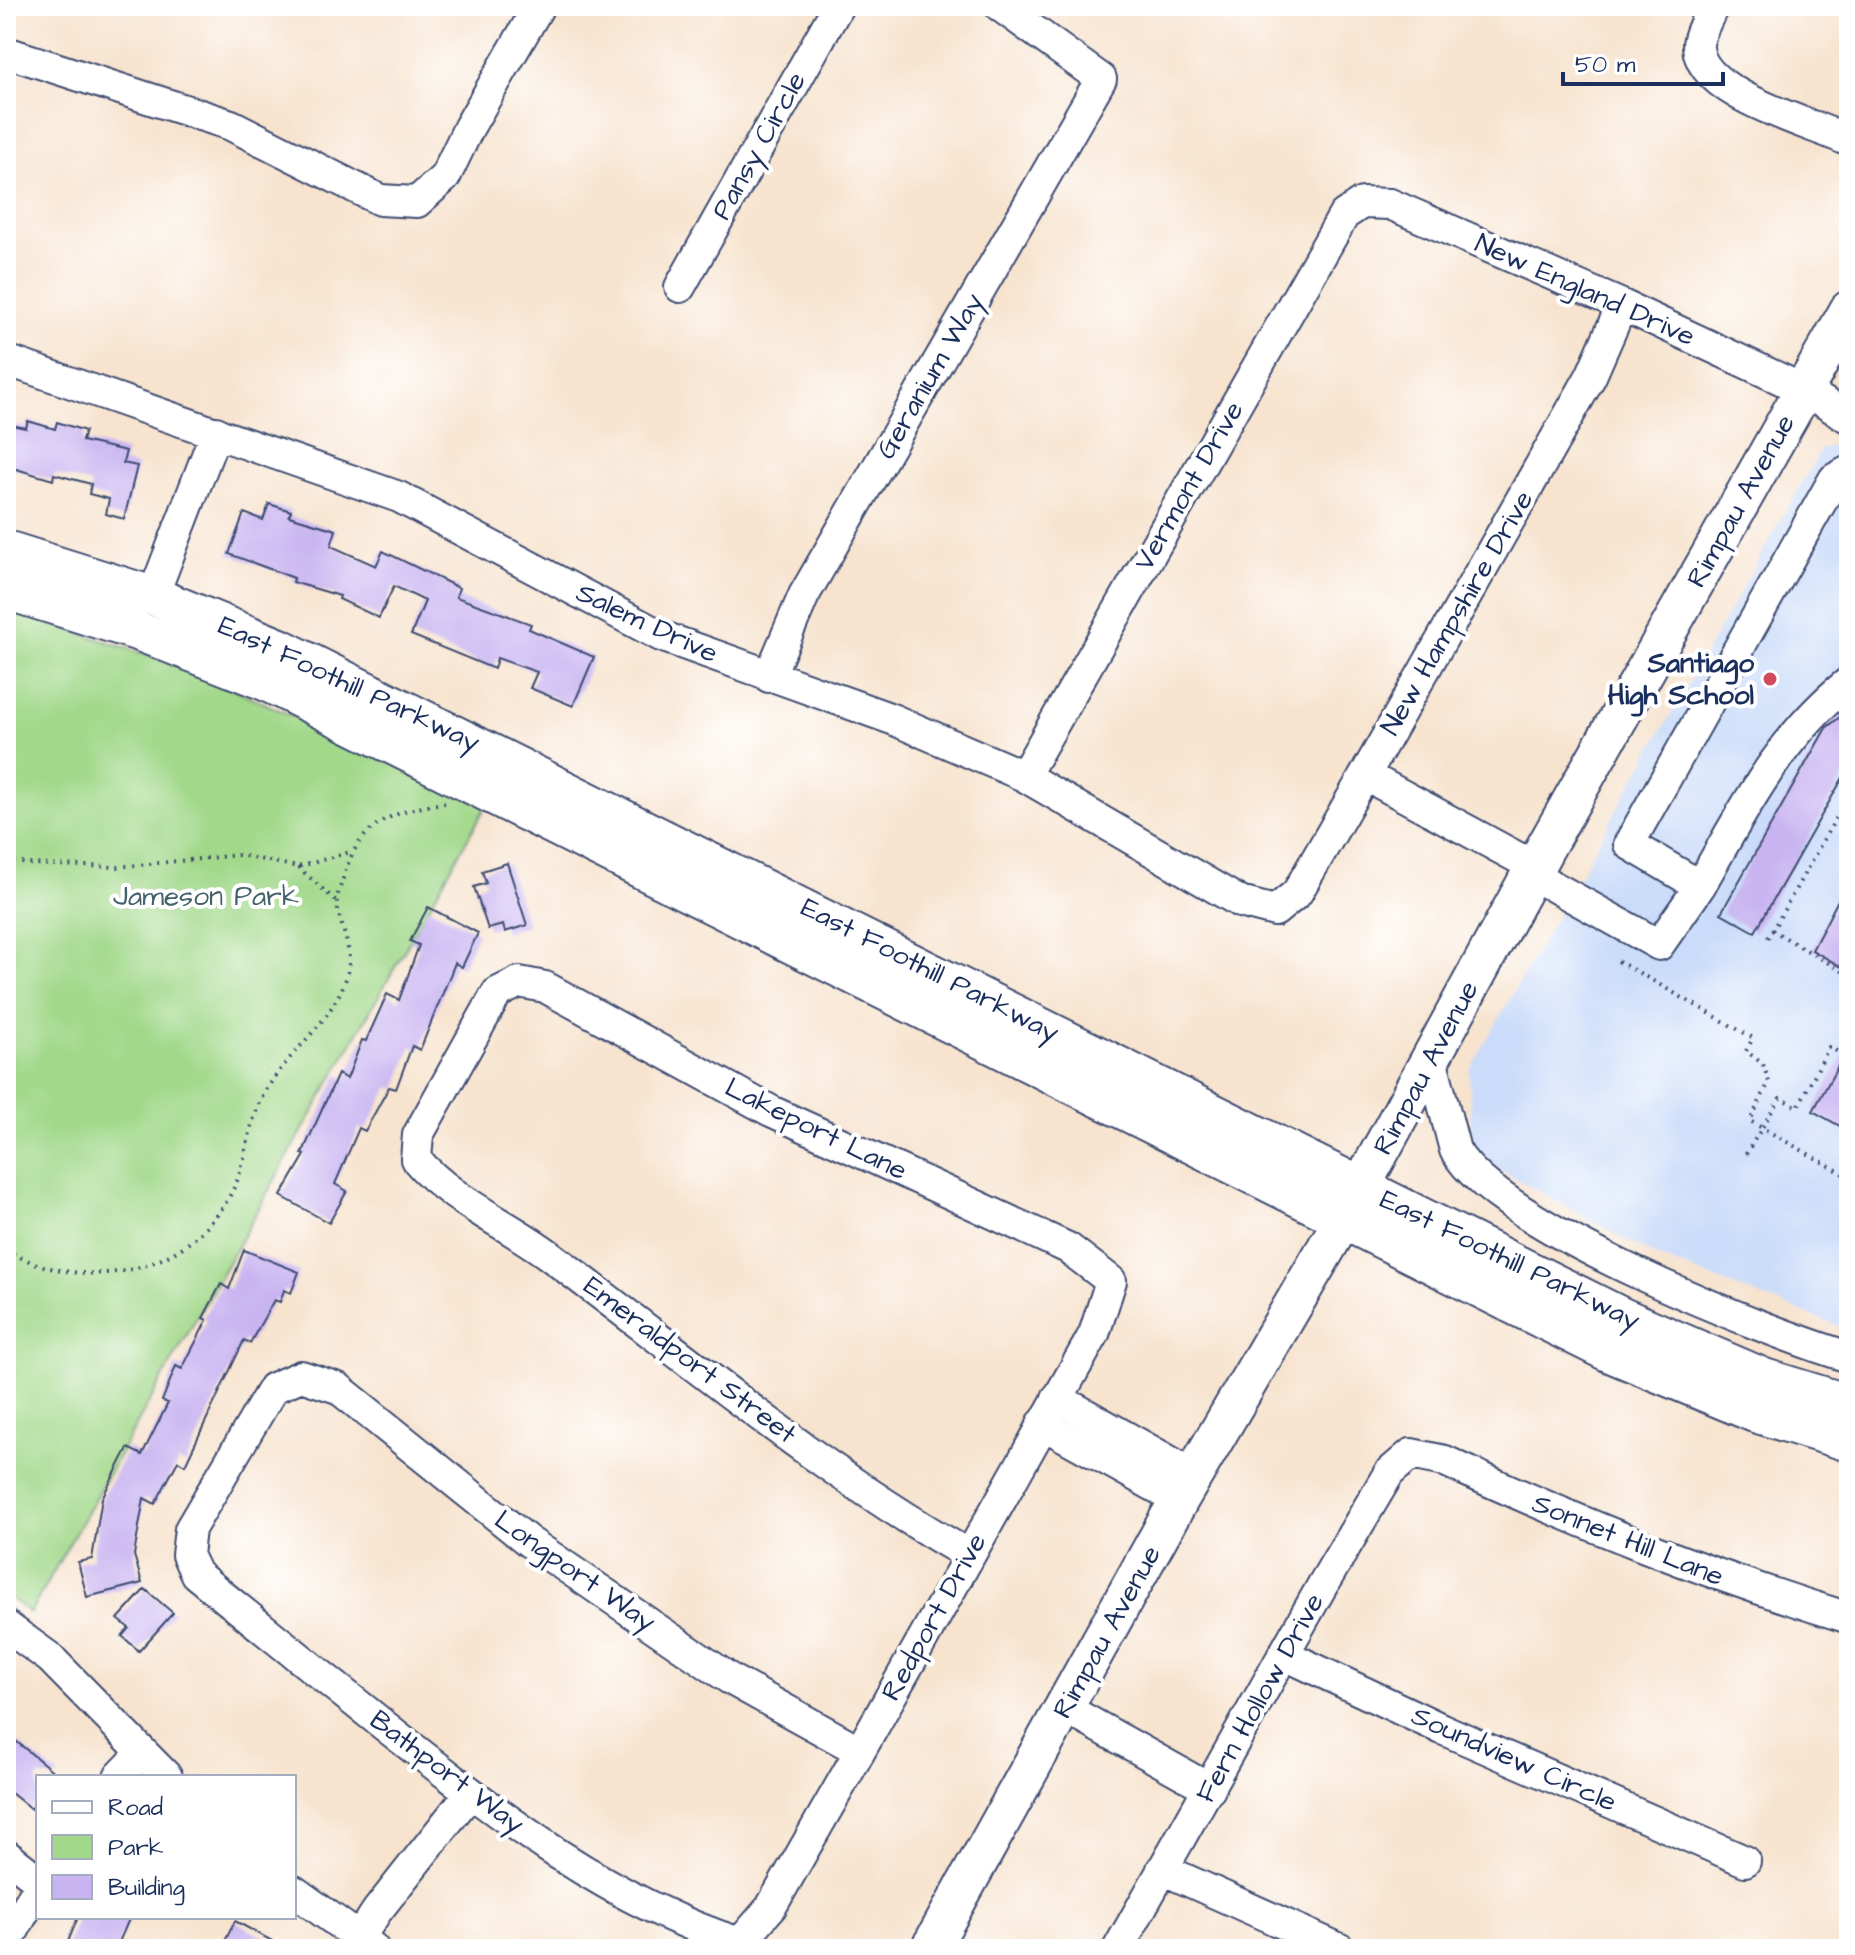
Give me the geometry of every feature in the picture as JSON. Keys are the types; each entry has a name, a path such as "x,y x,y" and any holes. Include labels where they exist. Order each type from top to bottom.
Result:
{"main road":[{"name":"Rimpau Avenue","path":"930,1949 1186,1488 1353,1202 1533,870 1849,310"},
{"name":"East Foothill Parkway","path":"6,550 153,596 280,648 1353,1202 1608,1352 1755,1413 1849,1442"},
{"name":"East Foothill Parkway","path":"6,590 140,632 265,681 1353,1202 1764,1378 1849,1404"}],"street":[{"path":"6,52 231,125 380,200 417,202 445,177 469,127 539,6"},
{"name":"Pansy Circle","path":"680,287 838,6"},
{"name":"Geranium Way","path":"769,677 804,595 1101,79 1000,6"},
{"path":"1713,6 1697,44 1702,67 1720,86 1849,141"},
{"name":"New England Drive","path":"1362,203 1390,204 1622,305 1804,390 1849,418"},
{"name":"Vermont Drive","path":"1024,776 1344,215 1362,203"},
{"name":"New Hampshire Drive","path":"1275,911 1297,893 1365,775 1591,376 1622,305"},
{"name":"Salem Drive","path":"6,360 399,497 661,636 892,719 1024,776 1240,902 1275,911"},
{"path":"153,596 216,432"},
{"path":"1700,886 1629,844 1834,479 1849,471"},
{"path":"1365,775 1659,945 1700,886 1775,758 1807,721 1849,682"},
{"name":"Lakeport Lane","path":"416,1159 418,1135 497,993 519,982 545,987 771,1111 1068,1248 1111,1281"},
{"path":"1431,1058 1455,1150 1461,1161 1488,1185 1565,1234 1645,1277 1748,1321 1849,1357"},
{"name":"Emeraldport Street","path":"416,1159 432,1179 520,1233 883,1506 969,1555"},
{"name":"Redport Drive","path":"740,1943 771,1907 1094,1334 1111,1281"},
{"name":"Longport Way","path":"187,1555 190,1529 273,1388 301,1376 338,1388 528,1541 730,1679 860,1751"},
{"path":"1050,1411 1186,1488"},
{"name":"Sonnet Hill Lane","path":"1411,1454 1445,1461 1644,1549 1743,1586 1849,1618"},
{"name":"Fern Hollow Drive","path":"1118,1949 1283,1654 1389,1473 1411,1454"},
{"name":"Bathport Way","path":"187,1555 196,1574 470,1793 575,1867 699,1930 740,1943"},
{"path":"6,1626 50,1658 165,1775"},
{"name":"Soundview Circle","path":"1283,1654 1442,1729 1745,1861"},
{"path":"1065,1708 1210,1789"},
{"path":"121,1775 142,1753"},
{"path":"296,1893 362,1946 377,1911 470,1793"},
{"path":"6,1855 36,1878"},
{"path":"1162,1869 1340,1949"},
{"path":"6,1944 36,1891"}],"path":[{"path":"1768,938 1849,795"},
{"path":"336,901 351,851 379,822 397,812 452,802"},
{"path":"6,859 26,864 118,867 239,855 298,867 351,851"},
{"path":"6,1250 27,1262 85,1276 142,1268 194,1239 222,1207 236,1181 258,1106 279,1071 323,1023 340,994 349,958 348,937 336,901 298,867"},
{"path":"1772,930 1849,975"},
{"path":"1618,961 1753,1038 1746,1051 1763,1064 1769,1082 1750,1121 1849,1177"},
{"path":"1746,1154 1780,1098 1798,1107 1829,1047 1849,1058"}],"shaded area":[{"name":"Santiago High School","path":"1849,422 1849,1330 1657,1257 1486,1162 1476,1150 1471,1135 1469,1071 1821,449 1839,443"}],"green space":[{"name":"Jameson Park","path":"6,609 191,669 486,806 30,1613 6,1595"}],"building":[{"path":"28,421 55,429 57,422 85,431 82,441 126,451 123,463 137,466 124,519 106,514 109,499 89,494 91,484 54,474 53,480 6,466 6,424 26,428"},
{"path":"269,504 291,511 289,516 336,530 331,546 376,566 383,551 459,588 456,597 531,624 529,629 594,657 573,706 530,688 537,672 497,658 494,669 411,635 425,601 394,586 379,618 339,599 340,596 293,582 294,578 229,554 244,513 263,520"},
{"path":"1849,710 1849,767 1755,932 1721,913 1826,728"},
{"path":"507,863 527,925 505,932 503,925 488,929 474,887 486,883 482,871"},
{"path":"1849,879 1849,971 1812,950"},
{"path":"428,907 478,933 462,967 455,963 420,1050 412,1046 396,1089 389,1087 365,1131 359,1128 335,1184 347,1191 329,1223 281,1196 305,1155 302,1154 338,1074 347,1079 362,1040 366,1041 387,994 399,1000 419,945 410,941"},
{"path":"1849,1046 1849,1131 1813,1111"},
{"path":"244,1250 299,1272 291,1293 284,1290 280,1302 274,1300 250,1343 244,1340 185,1465 178,1461 155,1504 144,1498 134,1555 142,1583 87,1597 78,1562 92,1559 102,1498 128,1448 142,1455 168,1403 162,1401 176,1366 182,1369 221,1284 229,1289"},
{"path":"145,1589 173,1613 139,1651 122,1636 129,1628 118,1619"},
{"path":"6,1733 58,1775 36,1775 36,1802 31,1809 6,1789"},
{"path":"77,1919 129,1919 116,1949 65,1949"},
{"path":"235,1921 287,1949 221,1949"}],"place":[{"name":"Santiago High School","path":"1770,679"}]}
